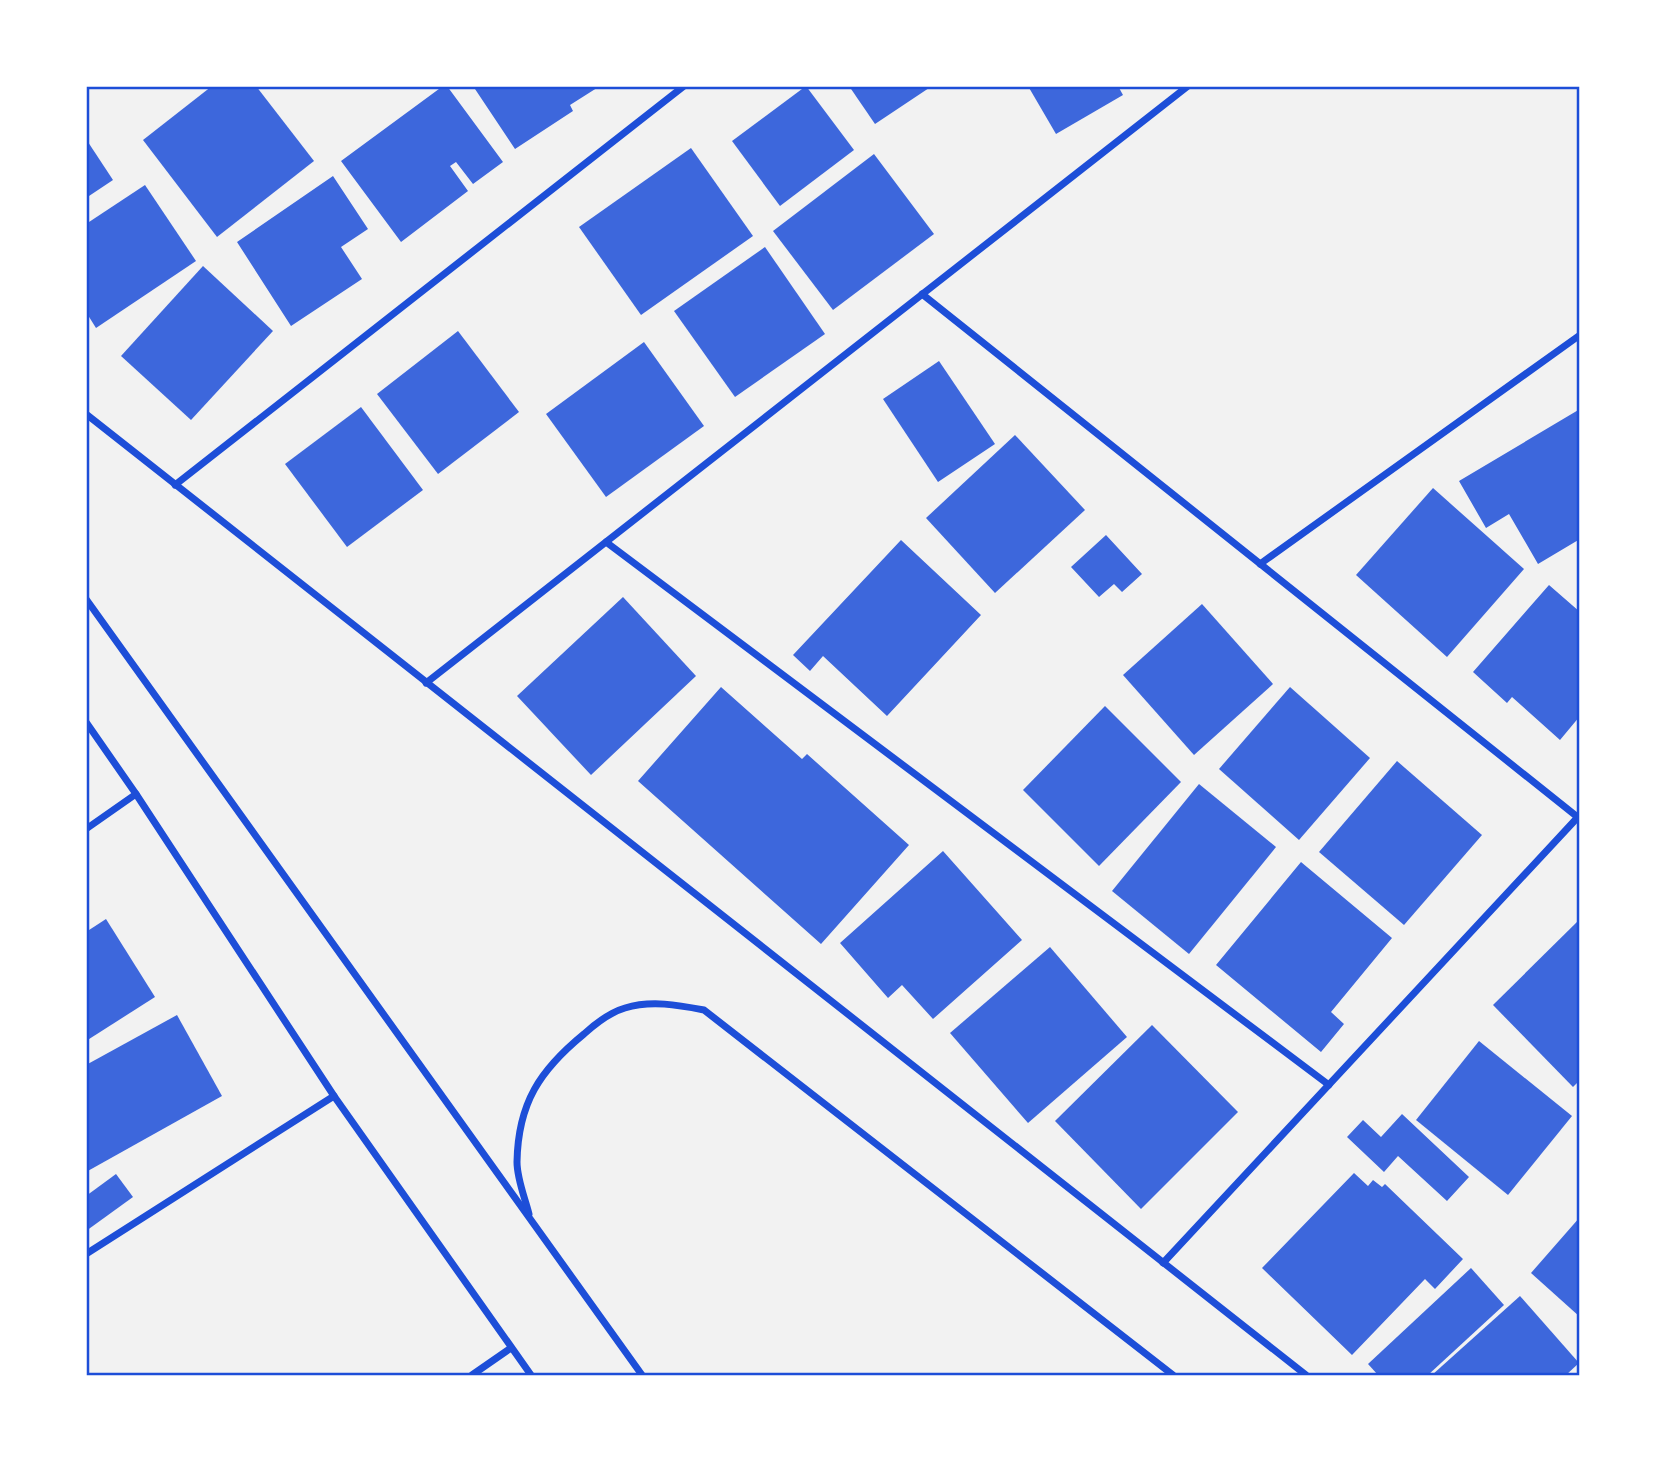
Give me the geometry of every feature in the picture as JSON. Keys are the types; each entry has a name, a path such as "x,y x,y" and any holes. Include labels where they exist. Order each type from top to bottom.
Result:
{"street":[{"path":"175,485 684,86"},
{"path":"426,683 1188,86"},
{"path":"922,294 1579,818 1163,1263"},
{"path":"1260,564 1580,335"},
{"path":"86,414 1306,1375"},
{"path":"606,542 1329,1085"},
{"path":"86,599 642,1375"},
{"path":"86,722 334,1096 531,1375"},
{"path":"86,829 136,794"},
{"path":"530,1219 517,1163 524,1110 541,1076 562,1051 624,1008 667,1003 704,1010 1172,1375"},
{"path":"86,1254 334,1096"},
{"path":"472,1375 512,1348"}],"building":[{"path":"212,86 256,86 314,161 217,237 143,140"},
{"path":"443,86 447,86 503,162 473,184 456,162 450,166 468,191 401,242 341,161"},
{"path":"473,86 600,86 570,105 573,111 515,149"},
{"path":"806,86 854,150 780,206 732,141"},
{"path":"849,86 932,86 875,124"},
{"path":"1028,86 1118,86 1123,95 1056,134"},
{"path":"86,139 113,180 86,198"},
{"path":"691,148 753,236 641,315 579,227"},
{"path":"874,154 934,234 833,310 773,231"},
{"path":"333,176 368,229 341,247 362,279 291,326 237,242"},
{"path":"145,185 196,261 96,328 86,312 86,224"},
{"path":"765,247 825,334 735,397 674,311"},
{"path":"203,266 273,331 191,420 121,356"},
{"path":"458,331 519,412 438,474 377,394"},
{"path":"644,342 704,426 606,497 546,414"},
{"path":"939,361 995,444 938,482 883,399"},
{"path":"361,407 423,490 347,547 285,464"},
{"path":"1580,409 1580,539 1538,564 1509,514 1486,528 1459,481"},
{"path":"1015,435 1085,510 995,593 926,518"},
{"path":"1433,488 1524,569 1447,657 1356,575"},
{"path":"1106,535 1142,574 1122,592 1114,584 1099,597 1071,567"},
{"path":"901,540 981,615 887,716 823,656 810,671 793,655"},
{"path":"1549,585 1580,612 1580,716 1560,740 1512,697 1507,703 1473,672"},
{"path":"623,597 696,676 591,775 517,696"},
{"path":"1202,604 1273,684 1194,755 1123,675"},
{"path":"721,687 802,759 807,754 909,845 821,944 638,781"},
{"path":"1290,687 1370,758 1299,840 1219,769"},
{"path":"1105,706 1181,782 1099,866 1023,790"},
{"path":"1397,761 1482,835 1404,925 1319,852"},
{"path":"1199,784 1276,847 1189,954 1112,891"},
{"path":"943,851 1022,940 933,1019 902,985 888,998 840,943"},
{"path":"1301,862 1392,938 1331,1012 1344,1024 1321,1052 1216,965"},
{"path":"106,919 155,997 86,1041 86,932"},
{"path":"1580,919 1580,1080 1573,1087 1493,1005"},
{"path":"1050,947 1127,1037 1028,1123 950,1033"},
{"path":"177,1015 222,1096 86,1172 86,1065"},
{"path":"1152,1025 1238,1112 1141,1209 1055,1121"},
{"path":"1479,1041 1572,1116 1508,1195 1416,1120"},
{"path":"1402,1114 1469,1177 1447,1201 1398,1156 1384,1172 1347,1137 1363,1120 1381,1137"},
{"path":"1354,1173 1368,1186 1373,1180 1382,1187 1385,1184 1463,1259 1435,1289 1425,1279 1352,1355 1262,1268"},
{"path":"116,1174 133,1197 86,1231 86,1196"},
{"path":"1580,1217 1580,1317 1531,1273"},
{"path":"1471,1268 1504,1305 1428,1375 1378,1375 1368,1364"},
{"path":"1520,1296 1579,1363 1566,1375 1432,1375"}]}
